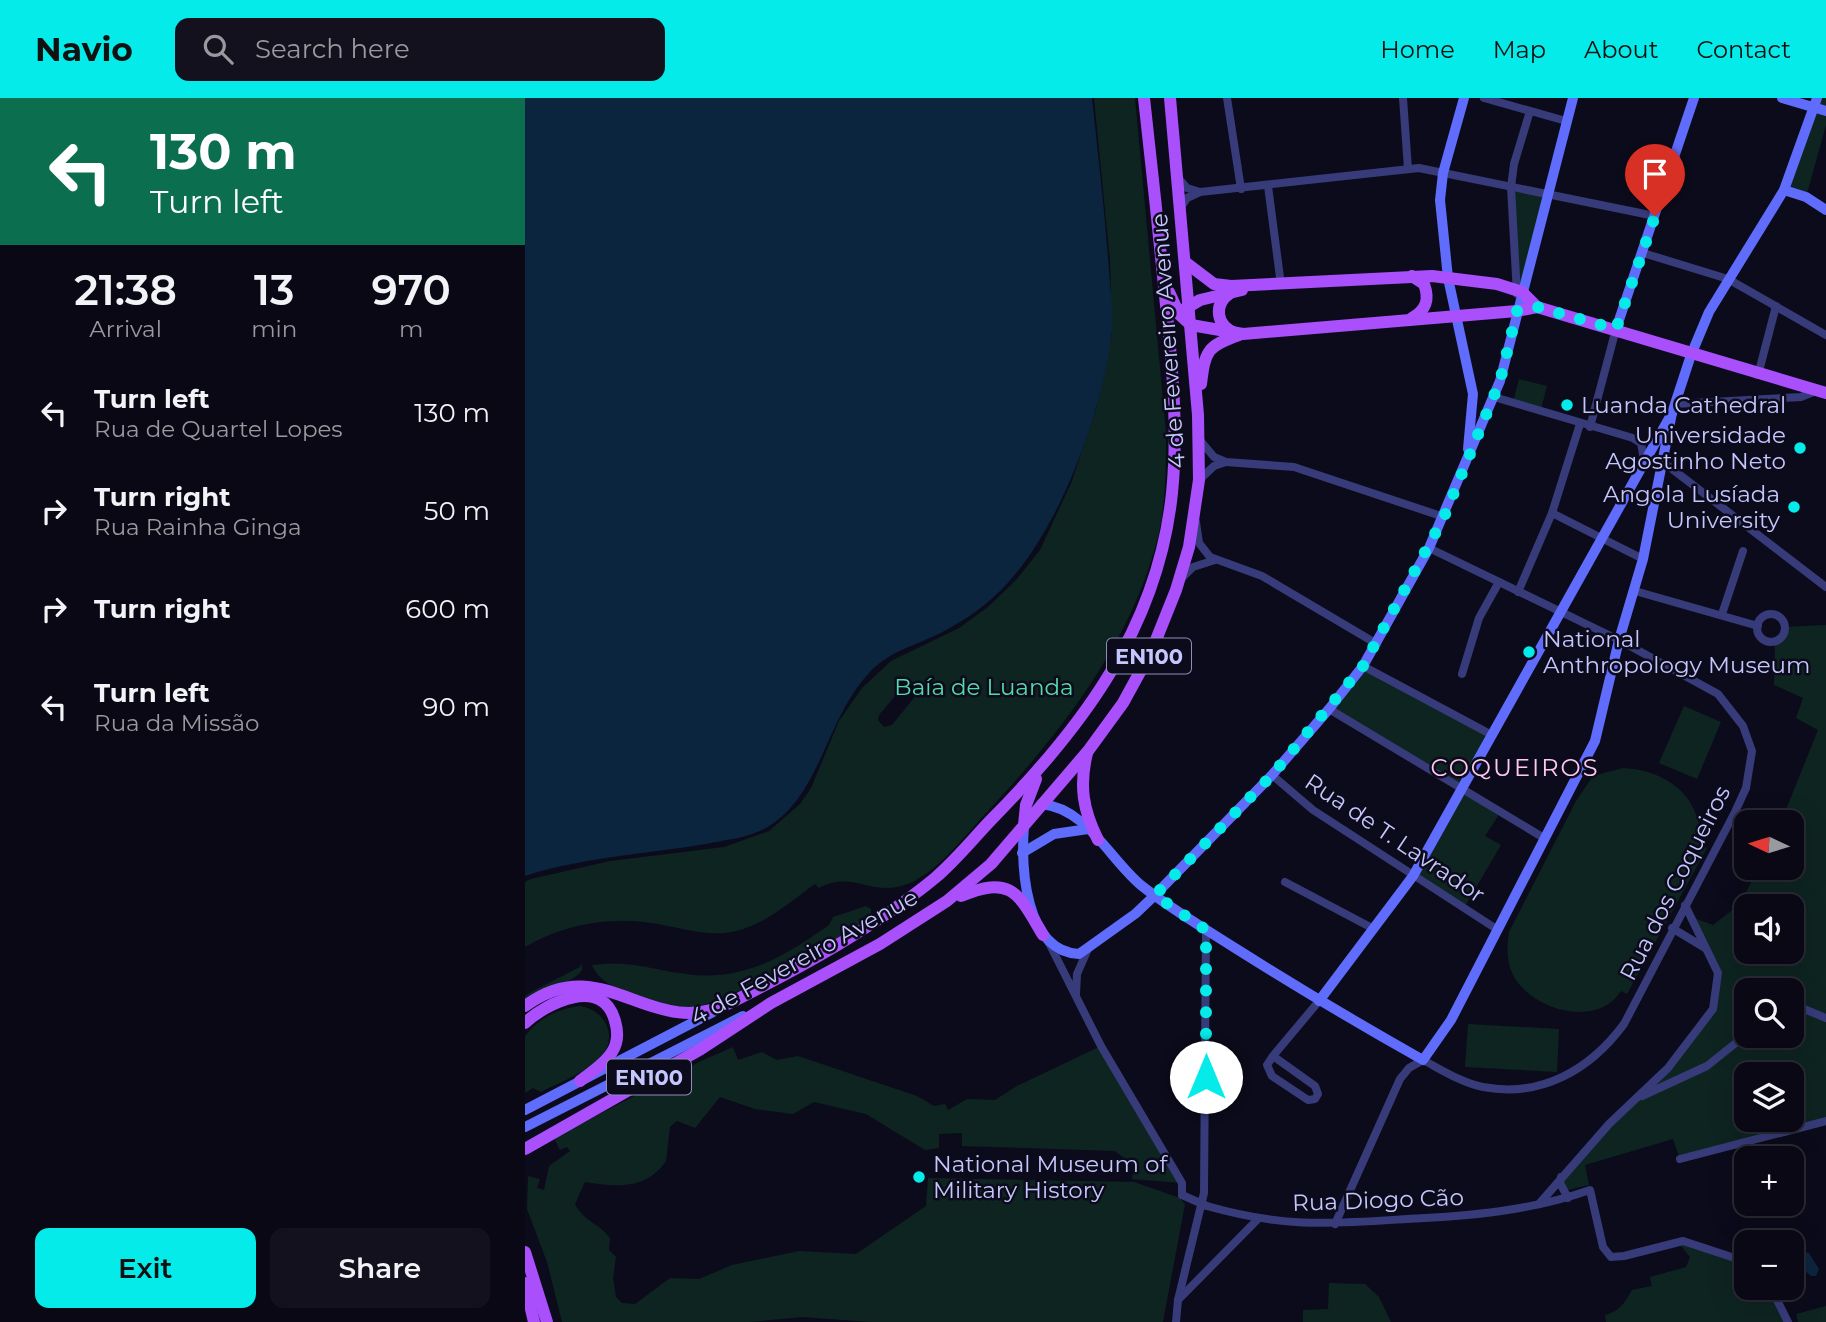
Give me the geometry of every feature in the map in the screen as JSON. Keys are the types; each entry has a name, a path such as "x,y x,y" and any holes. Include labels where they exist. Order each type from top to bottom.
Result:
{"main road":[{"name":"4 de Fevereiro Avenue","path":"728,1004 872,923 935,878 1039,772 1092,705 1114,668 1151,585 1164,541 1172,495 1175,447 1172,369 1143,98"},
{"name":"4 de Fevereiro Avenue","path":"771,1003 880,944 947,901 991,864 1088,751 1123,703 1164,623 1179,581 1195,513 1199,480 1198,415 1191,325 1184,310 1185,262 1170,98"},
{"path":"1185,262 1214,284 1252,287 1412,276 1497,284 1537,307 1616,329 1691,355 1799,386 1823,390"},
{"path":"1163,276 1184,310"},
{"path":"1411,319 1422,312 1427,298 1424,285 1412,276"},
{"path":"1172,369 1174,336 1184,310 1252,287"},
{"path":"1230,293 1221,302 1219,314 1224,326 1239,333"},
{"path":"1191,325 1239,333 1411,319 1457,315 1519,298"},
{"path":"1198,415 1206,354 1218,342 1239,333"},
{"path":"1088,751 1082,775 1082,799 1098,840"},
{"path":"1024,826 1026,805 1039,772"},
{"path":"993,819 1008,809 1041,804"},
{"path":"947,901 986,886 1000,886 1020,898 1045,937"},
{"name":"EN100","path":"525,1006 551,991 585,986 602,988 663,1012 693,1013 728,1004"},
{"path":"525,1023 548,1005 572,997 596,999 609,1009 617,1030 614,1048 607,1060 580,1082"},
{"name":"EN100","path":"525,1149 719,1039 771,1003"},
{"path":"525,1252 547,1322"},
{"path":"525,1283 534,1322"}],"street":[{"path":"1227,98 1241,189"},
{"path":"1403,98 1408,169"},
{"path":"1464,98 1443,173 1440,200 1448,278 1473,394 1467,462"},
{"path":"1484,98 1566,121"},
{"path":"1045,937 1069,953 1079,954 1139,910 1272,775 1329,709 1377,644 1444,517 1494,397 1573,98"},
{"path":"1590,427 1616,329 1694,98"},
{"path":"1782,98 1816,103 1826,111"},
{"path":"1335,1224 1400,1079 1409,1068 1423,1060 1451,1020 1544,838 1589,758 1619,640 1635,591 1674,409 1691,355 1728,279 1784,190 1816,103"},
{"path":"1519,298 1511,187 1514,164 1530,111"},
{"path":"1181,210 1187,198 1200,192 1408,169 1443,173 1655,216"},
{"path":"1178,178 1187,188 1200,192"},
{"path":"1268,186 1281,285"},
{"path":"1784,190 1805,197 1826,210"},
{"path":"1643,253 1728,279 1826,335"},
{"path":"1758,374 1776,306"},
{"path":"1674,409 1801,397 1823,390"},
{"path":"1473,394 1482,400 1494,397 1641,443 1645,455 1644,464"},
{"path":"1273,1056 1315,1086 1318,1094 1315,1099 1308,1100 1270,1074 1267,1065 1273,1056 1319,1001 1413,876 1674,409"},
{"path":"1518,592 1552,513 1580,424"},
{"path":"1199,439 1215,457 1226,462 1303,469 1444,517"},
{"path":"1199,480 1214,466 1226,462"},
{"path":"1644,464 1663,462 1826,587"},
{"path":"1195,513 1199,543 1207,555 1262,576 1377,644"},
{"path":"1552,513 1643,559"},
{"name":"Rua dos Coqueiros","path":"1423,1060 1465,1081 1498,1089 1535,1087 1572,1073 1610,1042 1623,1024 1746,788 1752,765 1749,740 1743,726 1718,694 1619,640 1429,548"},
{"path":"1722,614 1743,551"},
{"path":"1179,581 1193,567 1215,560"},
{"path":"1462,674 1479,618 1499,582"},
{"path":"1635,591 1758,626"},
{"path":"1363,666 1492,735"},
{"path":"1329,709 1544,838"},
{"name":"Rua de T. Lavrador","path":"1272,775 1313,810 1498,930"},
{"path":"1041,804 1062,809 1088,829 1139,883 1206,930 1319,1001 1423,1060"},
{"path":"1024,826 1024,885 1045,937 1078,1004"},
{"path":"1022,853 1054,834 1088,829"},
{"path":"1285,882 1374,929"},
{"path":"1139,883 1139,910"},
{"path":"1537,1207 1608,1124 1641,1097 1668,1068 1713,1009 1718,974 1685,905"},
{"path":"1672,928 1705,948"},
{"path":"1176,1322 1178,1300 1204,1193 1206,930"},
{"path":"1078,1004 1075,982 1088,949"},
{"name":"4 de Fevereiro Avenue","path":"528,1126 771,1003"},
{"name":"4 de Fevereiro Avenue","path":"525,1110 728,1004"},
{"name":"Rua Diogo Cão","path":"1078,1004 1182,1183 1182,1195 1206,1206 1257,1220 1301,1225 1335,1224 1464,1216 1537,1207 1590,1190 1603,1247 1611,1257 1683,1241 1734,1258"},
{"path":"1804,1008 1826,1018"},
{"path":"1641,1097 1707,1066 1734,1044"},
{"path":"1680,1159 1826,1121"},
{"path":"1561,1177 1560,1183 1567,1198"},
{"path":"1178,1300 1257,1220"},
{"path":"1777,1300 1788,1322"}],"green space":[{"name":"Baía de Luanda","path":"1094,98 1135,98 1166,433 1165,483 1159,533 1132,611 1113,647 1068,716 1016,781 942,860 910,883 885,888 843,881 819,888 815,884 768,918 747,928 725,933 704,933 635,921 602,922 554,933 525,947 525,882 531,879 610,861 724,847 769,831 800,804 811,788 839,721 862,688 891,661 959,628 988,607 1016,580 1040,550 1072,481 1096,409 1112,335 1110,261","holes":["907,682 915,684 917,694 892,725 884,727 878,720 879,715"]},
{"path":"1818,98 1826,98 1826,125 1806,197 1784,190"},
{"path":"1511,187 1546,194 1522,292 1516,290"},
{"path":"1519,379 1547,386 1540,413 1512,406"},
{"path":"1826,625 1826,1121 1804,1127 1804,1062 1734,1062 1734,1132 1784,1132 1680,1159 1673,1139 1585,1165 1589,1185 1568,1190 1561,1177 1641,1097 1713,1009 1715,964 1691,917 1713,925 1734,909 1734,964 1804,964 1804,894 1745,894 1753,880 1804,880 1804,810 1786,810 1818,730 1796,718 1803,698 1774,685 1775,641 1782,636 1785,627"},
{"path":"1363,666 1491,735 1461,790 1329,709"},
{"name":"COQUEIROS","path":"1684,706 1721,722 1697,779 1659,763"},
{"path":"1623,768 1654,774 1679,789 1689,800 1695,813 1700,844 1707,848 1627,994 1621,991 1610,1003 1597,1009 1581,1012 1565,1010 1534,998 1513,975 1508,954 1509,932 1576,801 1593,776"},
{"path":"1461,790 1500,813 1485,836 1501,845 1464,908 1413,876"},
{"path":"866,906 871,909 871,916 856,927 741,990 694,1007 675,1010 652,1004 608,983 592,965 633,965 694,975 732,973 766,963 782,955 829,925 833,917"},
{"path":"582,962 582,970 572,979 525,1002 525,996 580,967"},
{"path":"580,1006 595,1012 604,1020 609,1037 606,1048 599,1058 577,1075 541,1092 533,1088 525,1093 525,1036 549,1015"},
{"path":"1468,1024 1559,1029 1557,1072 1465,1067"},
{"path":"1101,1046 1182,1183 1132,1179 1134,1166 1115,1151 962,1146 962,1133 939,1134 939,1148 925,1150 866,1114 814,1102 793,1114 755,1109 720,1097 695,1128 677,1121 670,1127 666,1161 649,1177 640,1182 619,1185 585,1182 575,1204 583,1215 610,1238 609,1250 616,1257 613,1278 616,1297 622,1303 635,1304 670,1278 699,1279 732,1265 799,1251 856,1254 926,1206 928,1178 1134,1182 1180,1198 1185,1204 1163,1322 871,1322 802,1317 750,1322 562,1322 547,1262 527,1209 528,1176 540,1179 537,1188 544,1190 549,1166 570,1151 567,1147 560,1150 554,1138 701,1061 733,1047 738,1060 762,1052 777,1060 798,1056 917,1096 934,1106 945,1104 948,1110 967,1099 995,1100 1017,1086"},
{"path":"1677,1241 1734,1258 1734,1300 1777,1300 1788,1322 1606,1322 1605,1315 1618,1309 1632,1290 1652,1286 1650,1277 1686,1267 1690,1257"},
{"path":"1329,1283 1365,1284 1379,1297 1391,1322 1303,1322 1303,1310 1328,1309"},
{"path":"1826,1306 1826,1322 1798,1322 1796,1314"}],"water":[{"path":"525,98 1092,98 1113,317 1099,399 1075,470 1059,505 1022,566 1001,590 968,617 890,656 869,673 842,713 799,797 784,814 766,828 745,836 592,860 525,876"},
{"path":"1804,1252 1809,1253 1819,1269 1816,1276 1811,1276 1804,1270"}],"place":[{"name":"Luanda Cathedral","path":"1567,405"},
{"name":"Universidade Agostinho Neto","path":"1800,448"},
{"name":"Angola Lusíada University","path":"1794,507"},
{"name":"National Anthropology Museum","path":"1529,652"},
{"name":"National Museum of Military History","path":"919,1177"}],"district":[{"name":"COQUEIROS","path":"1515,767"}],"route":[{"path":"1206,1077 1206,930 1155,895 1272,775 1329,709 1377,644 1444,517 1500,381 1517,311 1537,307 1616,329 1655,216"}]}
